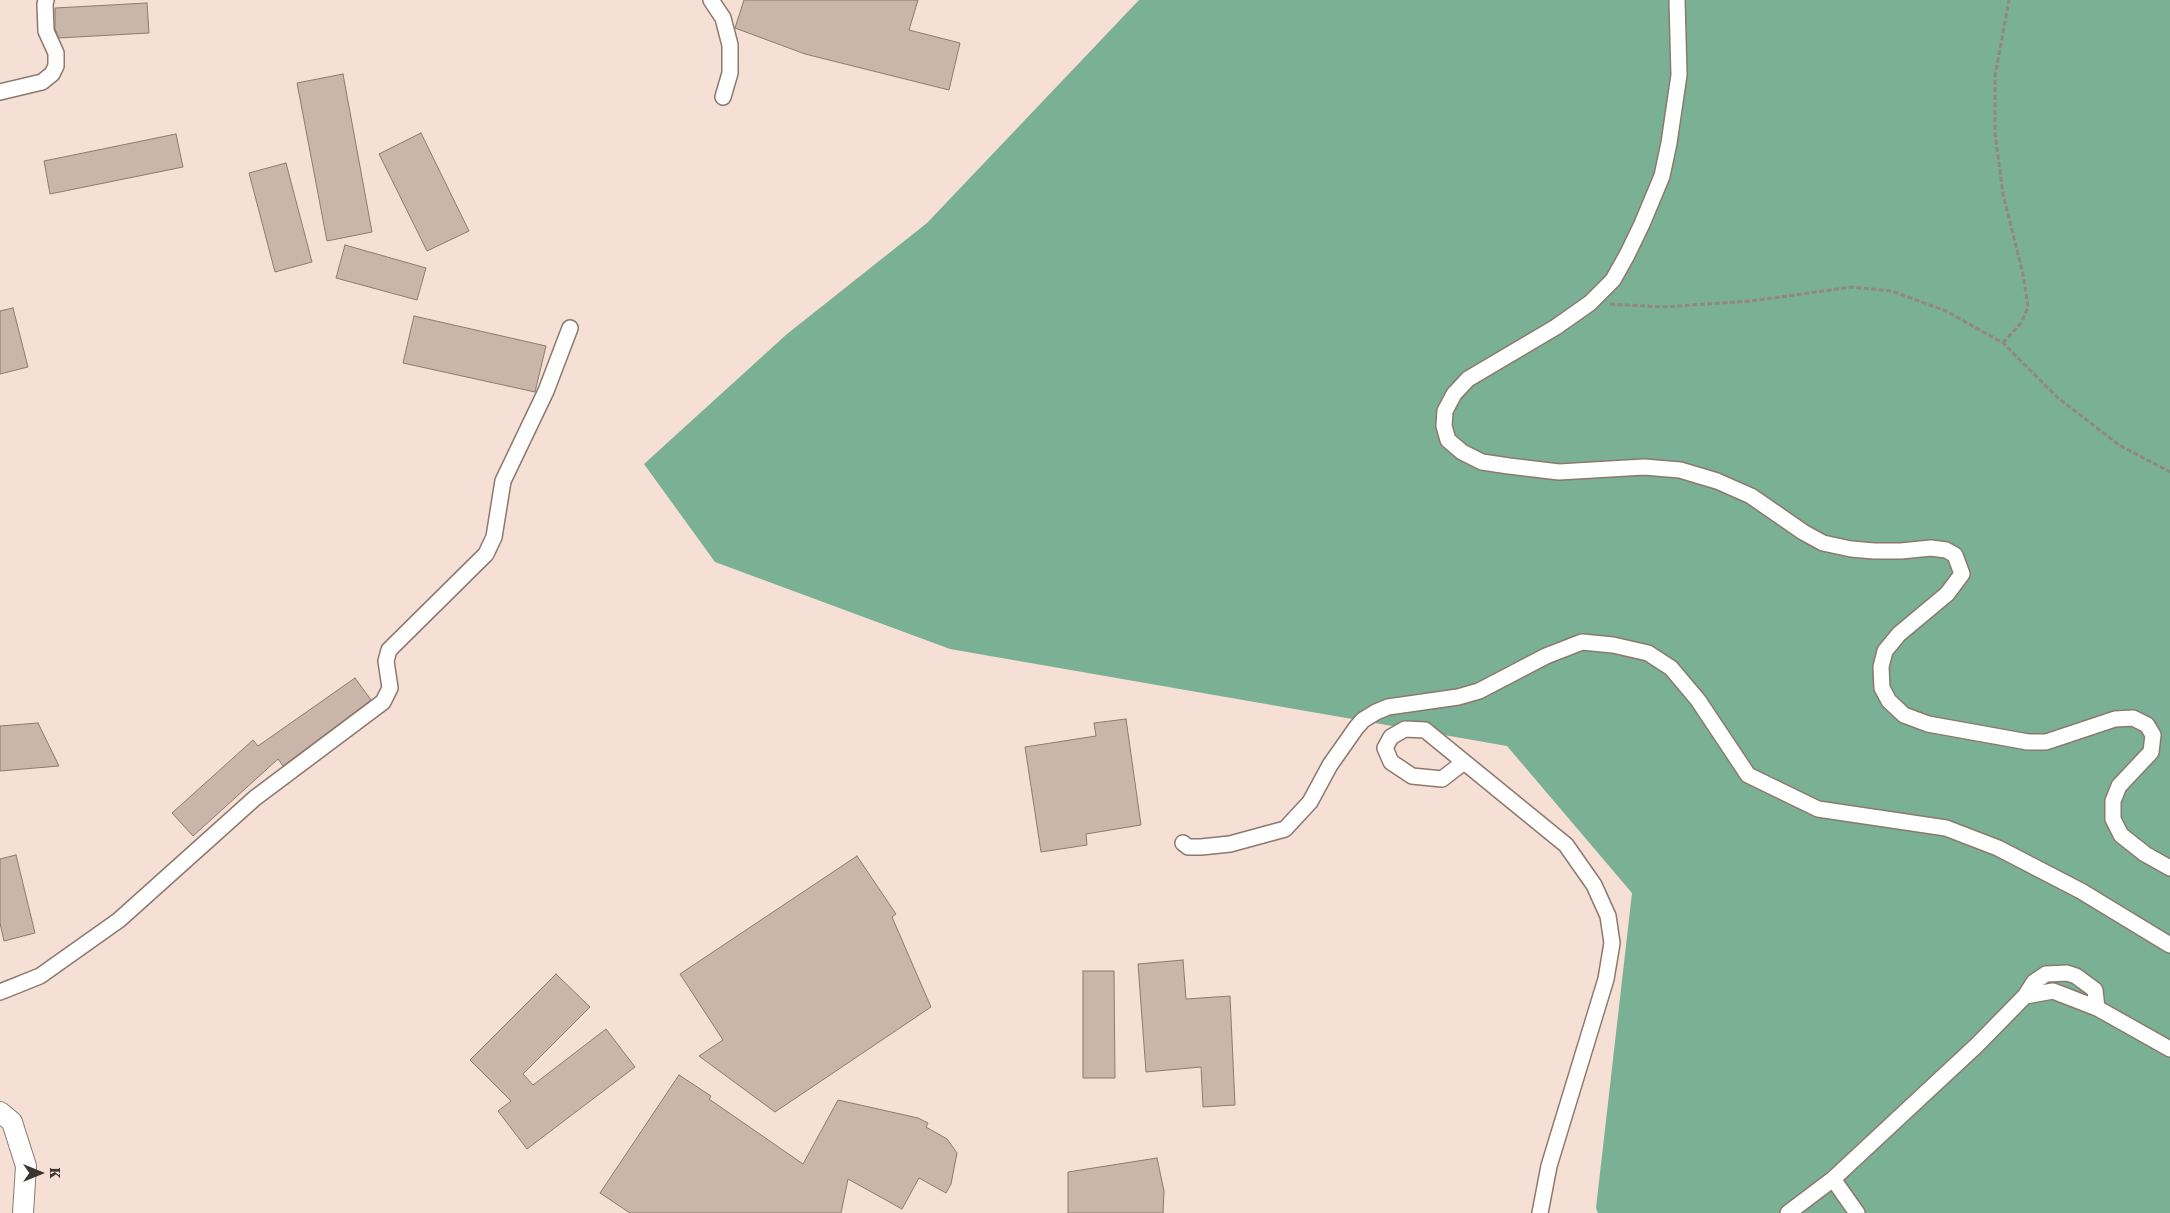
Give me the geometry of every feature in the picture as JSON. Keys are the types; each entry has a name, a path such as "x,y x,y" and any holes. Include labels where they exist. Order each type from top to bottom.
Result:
{"street":[{"path":"0,92 42,82 52,74 56,66 56,53 46,30 44,4 46,0"},
{"path":"711,0 723,18 730,45 730,73 723,97"},
{"path":"1677,0 1680,76 1662,176 1642,224 1613,280 1590,303 1556,327 1468,379 1454,394 1445,412 1444,426 1448,440 1462,452 1482,462 1509,466 1559,472 1644,467 1680,470 1717,481 1752,496 1803,532 1823,543 1851,549 1874,551 1901,552 1931,548 1946,550 1955,555 1962,574 1947,594 1898,634 1885,651 1881,667 1882,688 1889,701 1904,715 1928,724 2028,742 2046,742 2114,719 2133,718 2147,725 2153,734 2152,752 2119,786 2113,802 2113,819 2121,835 2145,854 2170,868"},
{"path":"0,992 40,976 119,920 255,798 384,702 390,688 386,661 389,650 486,554 494,537 503,482 546,391 570,328"},
{"path":"1183,843 1188,847 1230,844 1285,829 1310,802 1330,765 1350,735 1363,720 1376,712 1388,707 1458,697 1479,691 1546,656 1582,642 1613,645 1648,653 1672,668 1698,700 1748,775 1818,809 1946,828 1998,848 2081,891 2170,945"},
{"path":"1464,762 1458,769 1442,779 1412,776 1390,762 1385,748 1390,737 1405,729 1425,730 1464,762 1566,846 1594,885 1608,916 1612,943 1606,978 1549,1166 1540,1213"},
{"path":"1788,1213 1833,1179 1977,1044 2025,996 2034,982 2046,974 2067,973 2076,976 2095,990 2097,1008"},
{"path":"2025,996 2053,991 2097,1008 2170,1049"},
{"path":"0,1112 12,1122 26,1166 23,1213"},
{"path":"1833,1179 1857,1213"}],"path":[{"path":"2003,343 2021,323 2028,307 2024,274 2003,194 1995,132 1995,76 2009,0"},
{"path":"1590,303 1662,307 1751,301 1852,287 1892,290 1946,311 2003,343 2057,397 2119,445 2170,472"}],"green space":[{"path":"1139,0 2170,0 2170,1213 1598,1213 1596,1208 1632,893 1507,746 950,649 715,562 644,464 787,334 927,223"}],"building":[{"path":"744,0 918,0 909,30 960,43 949,90 805,54 735,28"},
{"path":"147,3 149,33 59,38 55,29 55,8"},
{"path":"343,74 372,232 327,241 297,83"},
{"path":"421,133 469,231 427,251 379,154"},
{"path":"176,134 183,167 50,194 44,161"},
{"path":"286,163 312,262 275,272 249,173"},
{"path":"345,245 426,268 417,300 336,278"},
{"path":"13,308 28,367 0,374 0,311"},
{"path":"414,316 546,346 535,392 403,363"},
{"path":"355,678 371,700 283,766 278,759 193,836 172,813 253,740 258,746"},
{"path":"1126,719 1141,825 1086,834 1087,845 1041,852 1025,747 1096,736 1094,723"},
{"path":"38,723 59,766 0,771 0,726"},
{"path":"16,855 35,933 4,941 0,923 0,859"},
{"path":"857,856 896,914 892,917 931,1007 775,1112 699,1056 723,1040 680,974"},
{"path":"1183,960 1186,999 1230,996 1235,1105 1203,1107 1201,1067 1146,1072 1138,964"},
{"path":"1083,971 1114,971 1115,1078 1083,1078"},
{"path":"556,974 590,1007 523,1074 533,1085 606,1029 635,1067 527,1149 498,1111 511,1101 470,1060"},
{"path":"679,1075 711,1096 709,1099 803,1164 838,1100 918,1118 928,1123 926,1127 947,1139 957,1153 951,1184 946,1193 919,1178 902,1209 848,1179 841,1213 630,1213 600,1193"},
{"path":"1157,1158 1164,1191 1163,1213 1068,1213 1068,1172"}]}
